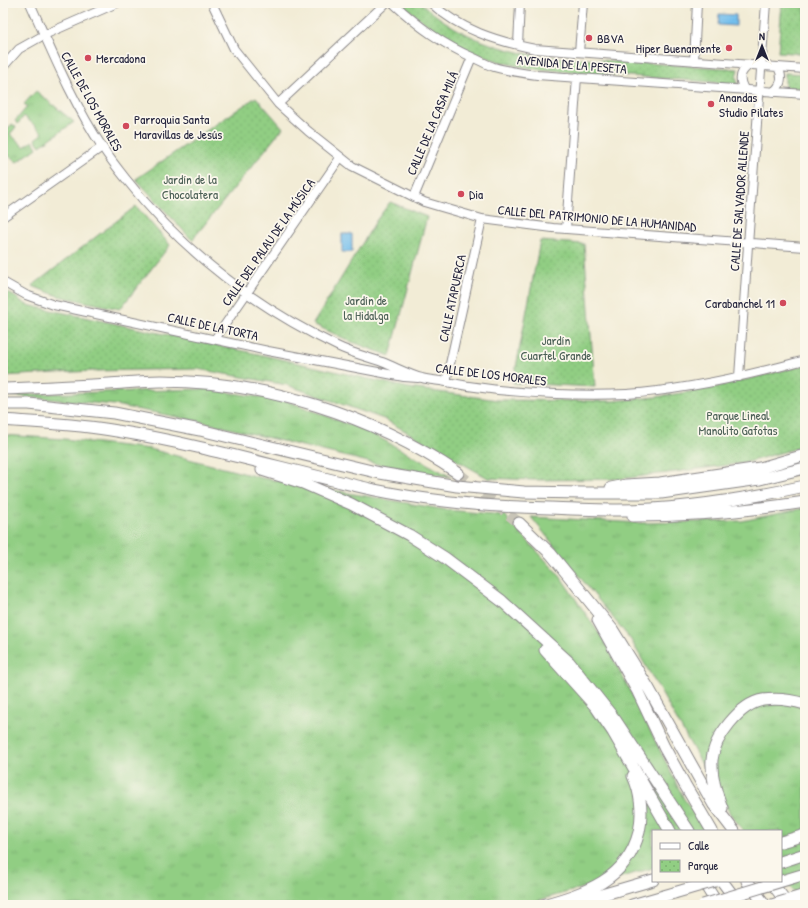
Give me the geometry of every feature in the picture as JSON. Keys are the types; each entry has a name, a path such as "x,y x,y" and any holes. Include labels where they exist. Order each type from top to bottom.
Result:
{"highway":[{"path":"3,389 161,381 211,384 260,391 294,398 378,428 433,456 458,473"},
{"path":"3,404 29,404 114,413 200,430 380,473 457,486 524,492 661,493 760,479 805,468"},
{"path":"3,420 56,423 108,429 160,439 376,490 456,503 509,507 620,510 662,508 712,503 765,495 805,486"},
{"path":"160,439 182,449 273,472 303,483 351,504 409,535 471,577 502,601 569,662 616,721 688,830"},
{"path":"583,493 626,485 660,483 760,468 805,455"},
{"path":"509,507 535,513 661,516 763,508 805,502"},
{"path":"519,523 551,554 612,629 649,689 714,804 731,827"},
{"path":"471,577 561,666 596,707 613,732 669,830"},
{"path":"583,592 637,690 664,747 711,830"},
{"path":"542,905 591,889 610,877 626,862 636,845 641,822 640,801 634,778 622,753 582,691"},
{"path":"731,827 719,801 713,780 712,759 718,741 728,724 741,711 761,700 783,699 805,704"},
{"path":"782,842 802,834"},
{"path":"782,862 805,854"},
{"path":"782,881 805,874"},
{"path":"567,905 652,880"},
{"path":"704,882 718,905"},
{"path":"632,905 712,882"},
{"path":"723,882 740,905"},
{"path":"748,882 765,905"},
{"path":"771,882 789,905"},
{"path":"703,905 779,882"},
{"path":"772,905 805,895"}],"street":[{"name":"CALLE DE LOS MORALES","path":"30,3 50,50 75,100 102,147 139,196 172,232 208,265 246,294 297,326 340,348 422,378 475,387 531,393 603,395 664,390 739,377 805,360"},
{"path":"3,67 19,49 44,35 117,3"},
{"name":"CALLE DEL PATRIMONIO DE LA HUMANIDAD","path":"212,3 234,49 278,104 340,158 352,166 424,202 482,219 553,228 805,247"},
{"path":"278,104 386,3"},
{"name":"AVENIDA DE LA PESETA","path":"393,3 432,36 452,48 493,67 513,72 805,94"},
{"name":"AVENIDA DE LA PESETA","path":"431,3 464,25 481,34 518,45 548,50 805,69"},
{"path":"518,45 520,3"},
{"path":"579,52 582,3"},
{"path":"694,61 697,3"},
{"name":"CALLE DE SALVADOR ALLENDE","path":"739,377 766,3"},
{"name":"CALLE DE LA CASA MILÁ","path":"414,197 472,58"},
{"path":"744,89 740,81 740,76 744,68 749,65"},
{"path":"773,92 782,81 778,67"},
{"path":"566,229 577,77"},
{"path":"3,217 102,147"},
{"name":"CALLE DEL PALAU DE LA MÚSICA","path":"215,339 340,158"},
{"name":"CALLE ATAPUERCA","path":"446,382 482,219"},
{"name":"CALLE DE LA TORTA","path":"3,282 26,295 54,305 404,378 422,378"},
{"path":"333,363 340,361 342,357 340,348"}],"green space":[{"path":"401,3 421,3 448,24 475,38 490,44 520,52 537,56 738,69 736,77 738,84 536,69 509,64 490,59 463,47 437,31"},
{"path":"782,3 805,3 805,54 778,52"},
{"path":"785,73 805,74 805,89 785,87"},
{"path":"36,91 74,122 40,146 35,139 43,133 24,116 18,124 15,121 27,107 24,104"},
{"name":"Jardín de la Chocolatera","path":"256,97 283,128 192,240 136,179"},
{"path":"12,124 16,127 10,134 24,147 33,141 37,148 17,162 3,151 3,130 5,127 8,129"},
{"name":"Jardín de la Hidalga","path":"390,202 427,217 390,356 352,342 313,324 376,221"},
{"path":"136,206 170,245 120,309 58,296 32,286"},
{"name":"Jardín Cuartel Grande","path":"540,241 584,244 595,387 513,383"},
{"name":"Parque Lineal Manolito Gafotas","path":"3,289 27,305 409,388 498,400 613,401 656,397 708,389 805,365 805,446 744,463 620,479 534,480 488,478 384,419 287,385 197,369 92,371 3,376"},
{"path":"205,389 287,401 369,432 451,477 381,465 203,422 115,405 5,395"},
{"path":"3,435 64,439 150,449 262,478 447,510 504,515 560,576 604,641 684,799 706,830 652,830 652,868 522,905 3,905"},
{"path":"805,508 805,905 782,877 782,830 743,830 731,815 631,640 531,517 641,523 742,521"}],"water":[{"path":"719,14 736,15 736,26 718,25"},
{"path":"342,234 352,234 352,252 342,252"}],"tunnel":[{"path":"458,473 519,523"}],"place":[{"name":"BBVA","path":"589,38"},
{"name":"Hiper Buenamente","path":"729,48"},
{"name":"Mercadona","path":"88,58"},
{"name":"Anandas Studio Pilates","path":"711,104"},
{"name":"Parroquia Santa Maravillas de Jesús","path":"126,126"},
{"name":"Dia","path":"461,194"},
{"name":"Carabanchel 11","path":"783,303"}]}
